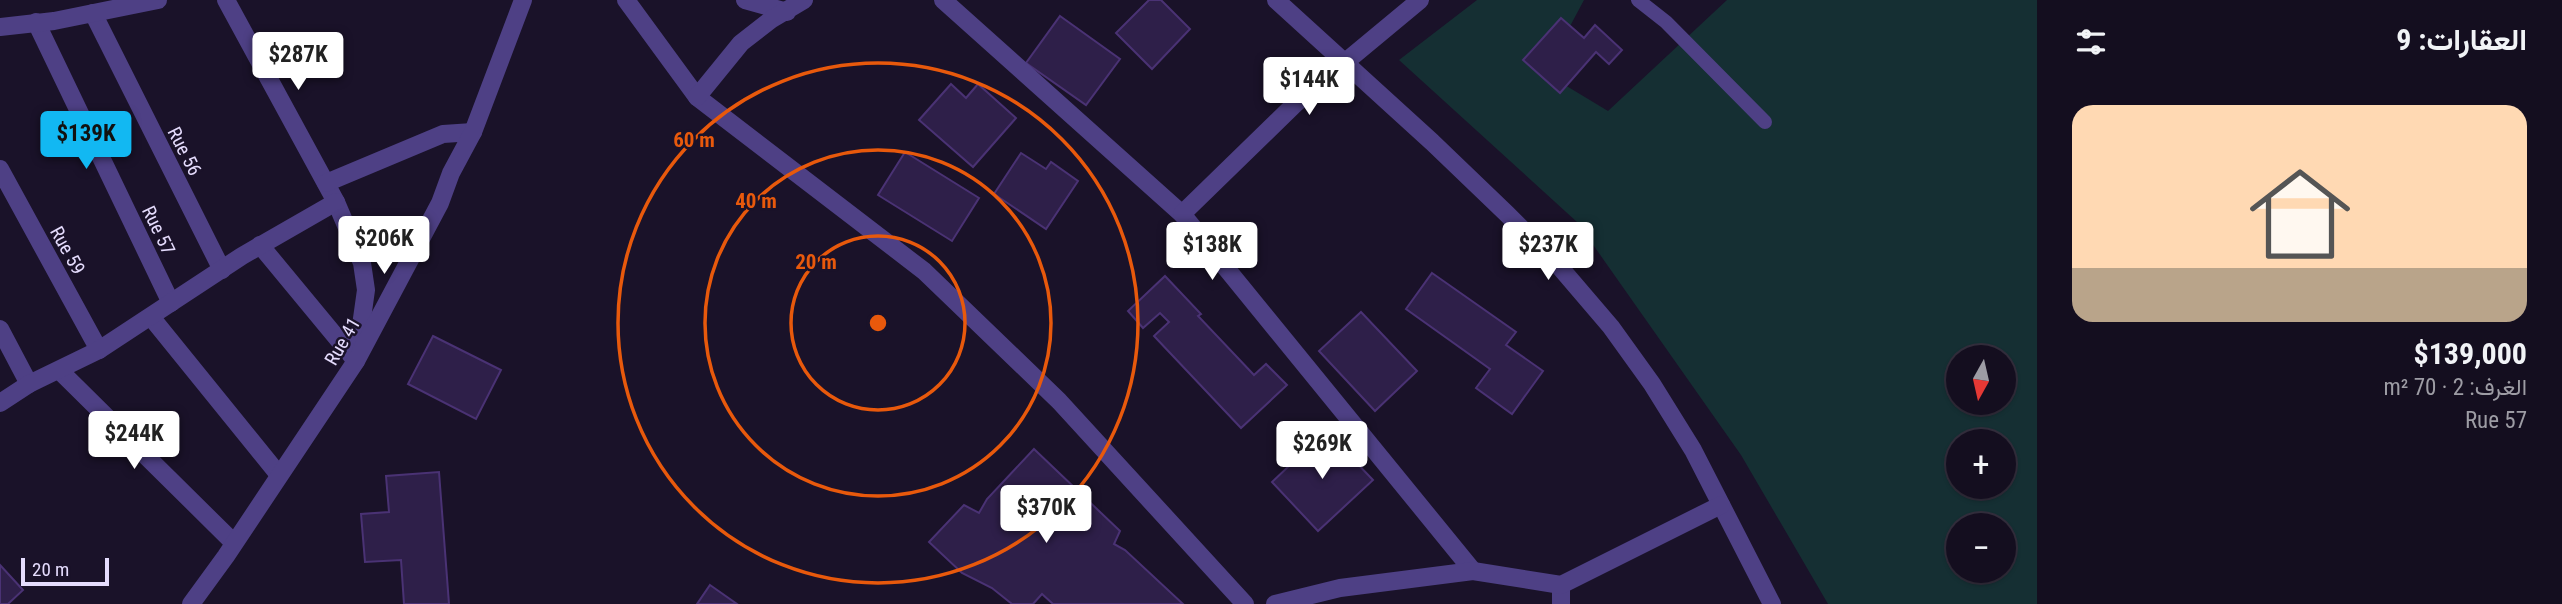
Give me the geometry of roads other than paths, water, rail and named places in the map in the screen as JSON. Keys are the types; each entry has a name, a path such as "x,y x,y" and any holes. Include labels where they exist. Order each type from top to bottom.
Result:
{"street":[{"path":"0,27 158,0"},
{"path":"226,0 336,202 362,264 366,282 356,361"},
{"name":"Rue 41","path":"191,604 356,361 440,203 473,132 523,0"},
{"path":"626,0 697,97 924,271 1059,401 1245,604"},
{"path":"745,0 787,12"},
{"path":"697,97 741,43 772,19 804,0"},
{"path":"943,0 1182,214 1473,571"},
{"path":"1276,0 1507,214 1594,306 1653,384 1693,450 1772,604"},
{"path":"1182,214 1296,103 1420,0"},
{"name":"Rue 56","path":"93,13 222,270"},
{"name":"Rue 57","path":"36,22 171,303"},
{"path":"326,183 443,135 473,132"},
{"name":"Rue 59","path":"0,169 99,351"},
{"path":"0,402 29,384 99,351 260,245 336,202"},
{"path":"260,245 356,361"},
{"path":"151,317 279,475"},
{"path":"0,329 29,384"},
{"path":"60,371 234,543"},
{"path":"1275,604 1340,588 1473,571 1561,585 1721,505"},
{"path":"1561,585 1561,604"}],"lane":[{"path":"1637,0 1666,22 1765,122"}]}
